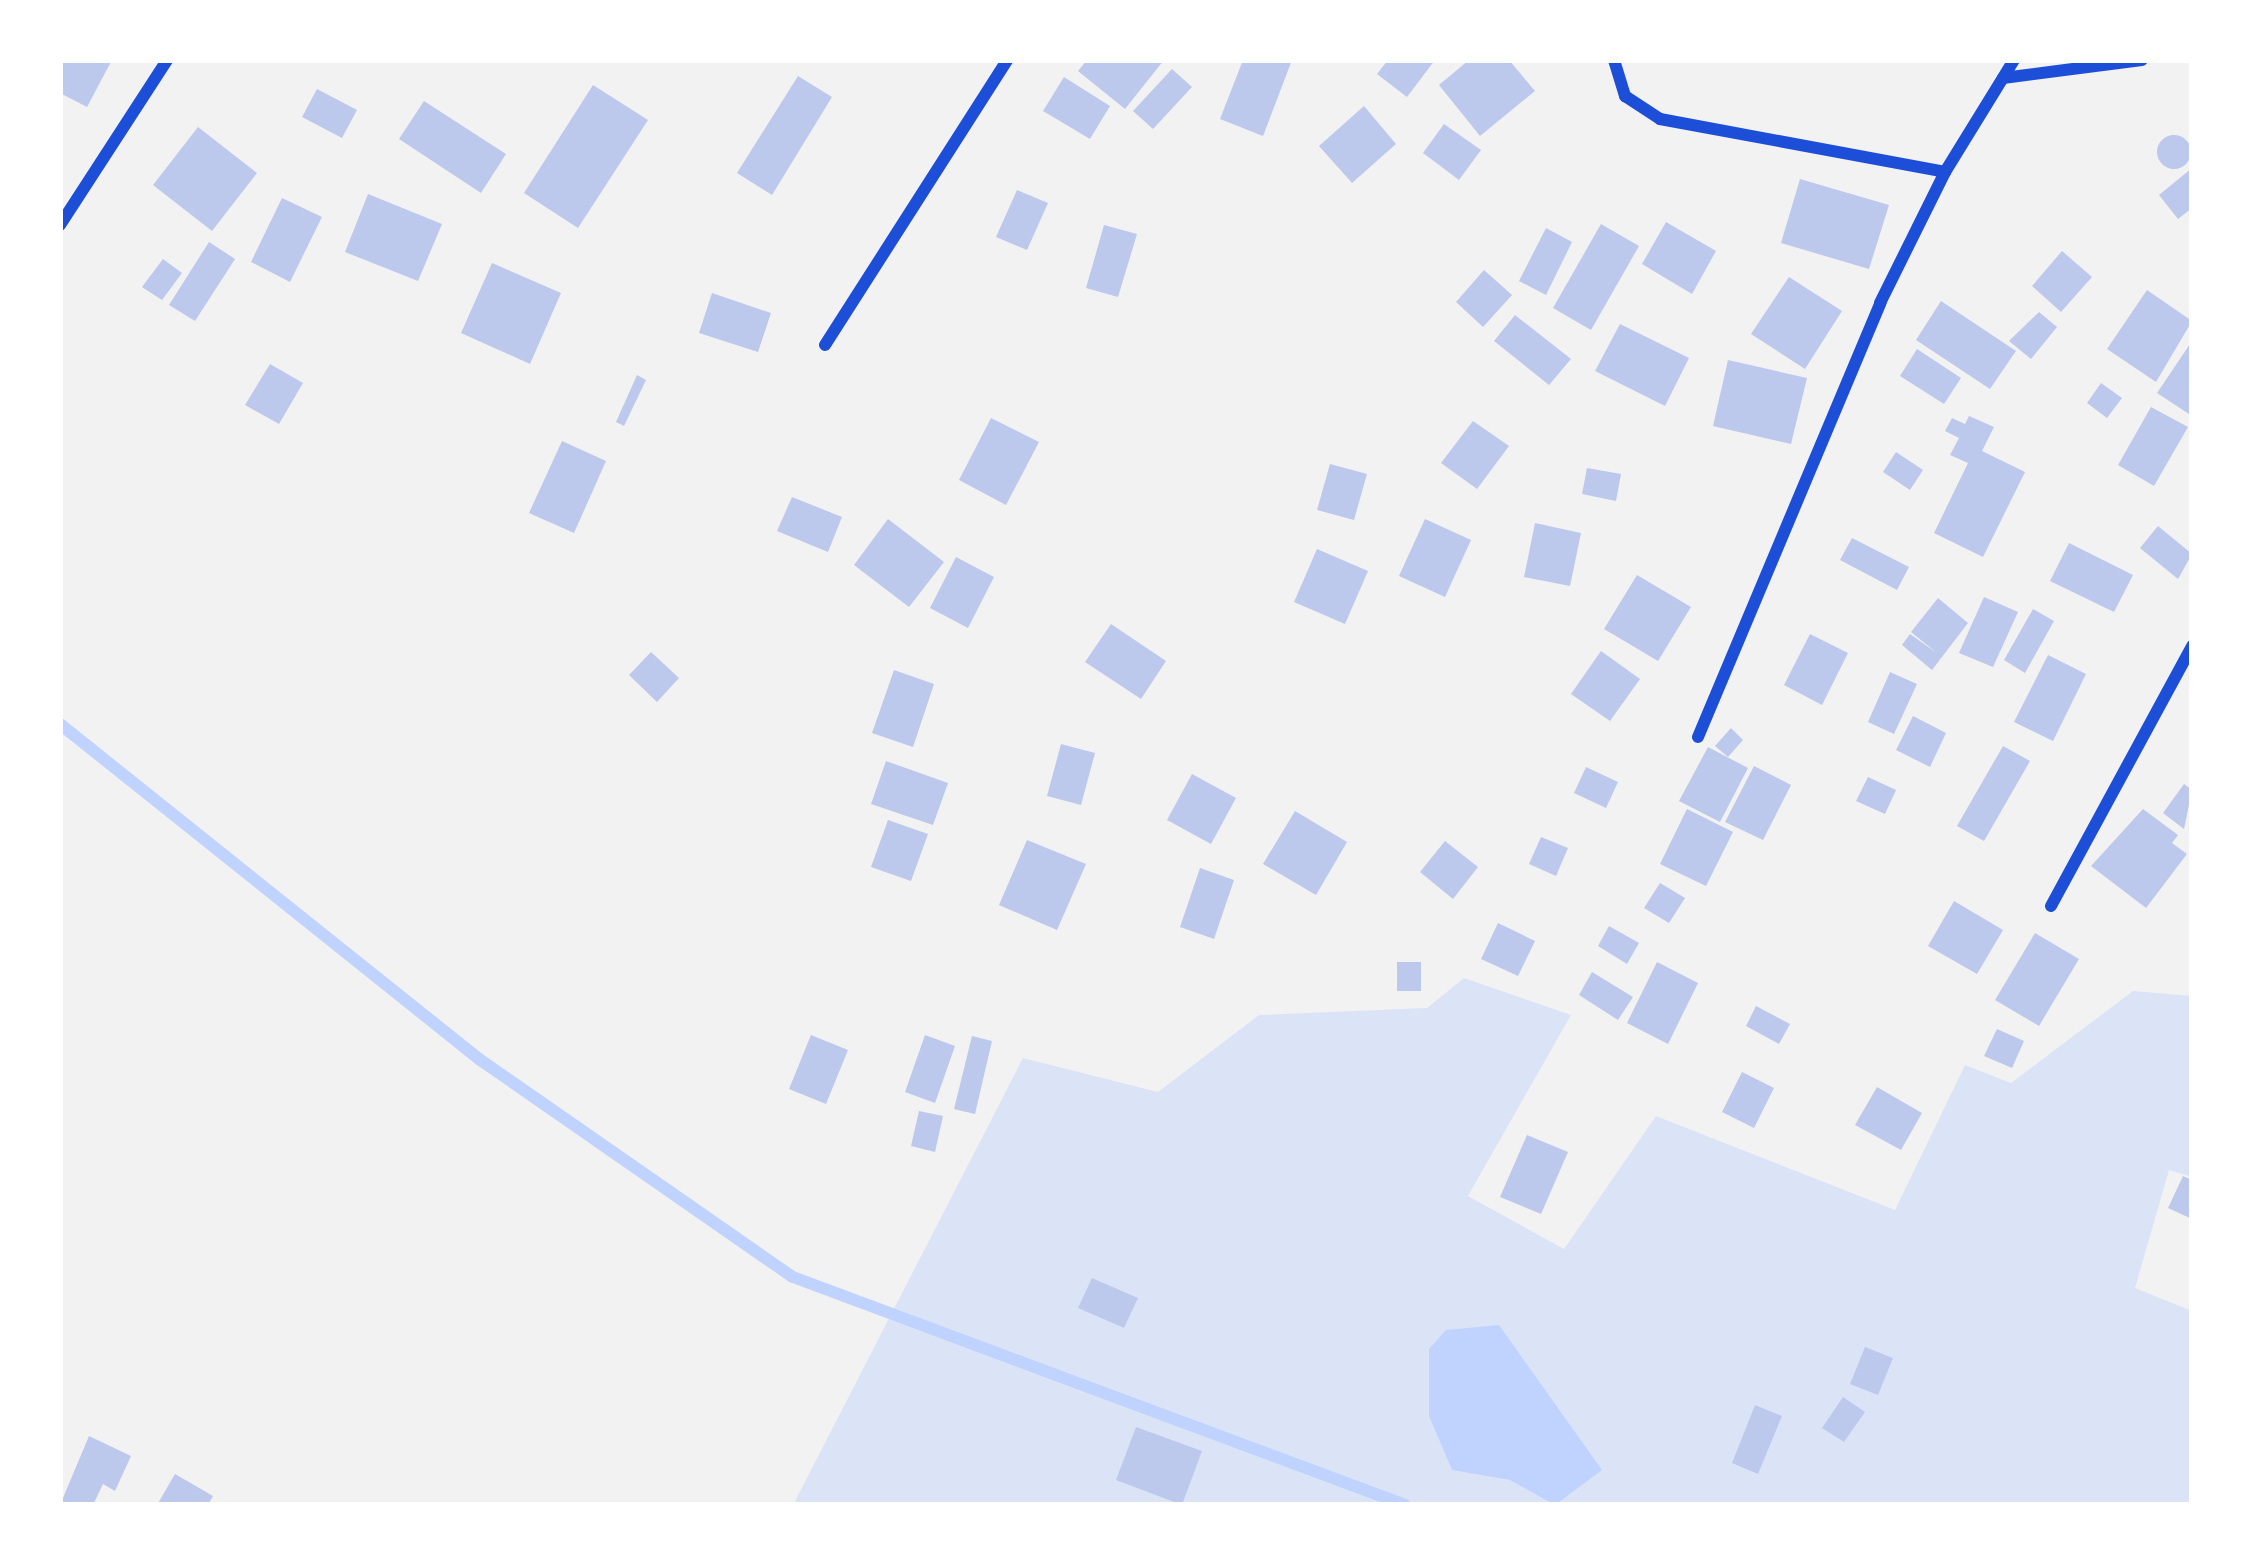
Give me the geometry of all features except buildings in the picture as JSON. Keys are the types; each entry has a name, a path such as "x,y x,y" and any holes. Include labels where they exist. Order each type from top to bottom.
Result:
{"street":[{"path":"60,225 167,60"},
{"path":"825,345 1007,60"},
{"path":"1614,60 1625,96 1660,119 1946,172"},
{"path":"1698,737 1880,303 1946,172 2014,60"},
{"path":"2003,78 2142,60"},
{"path":"2051,906 2192,646"}],"shaded area":[{"path":"1464,978 1571,1015 1468,1196 1564,1249 1656,1116 1895,1210 1965,1065 2011,1083 2133,991 2192,996 2192,1177 2169,1170 2135,1288 2192,1311 2192,1505 793,1505 1023,1058 1158,1092 1259,1015 1427,1008"}],"water":[{"path":"1499,1325 1602,1470 1555,1505 1510,1480 1452,1470 1429,1416 1429,1349 1446,1330"}],"waterway":[{"path":"60,724 479,1059 793,1277 1405,1505"}]}
